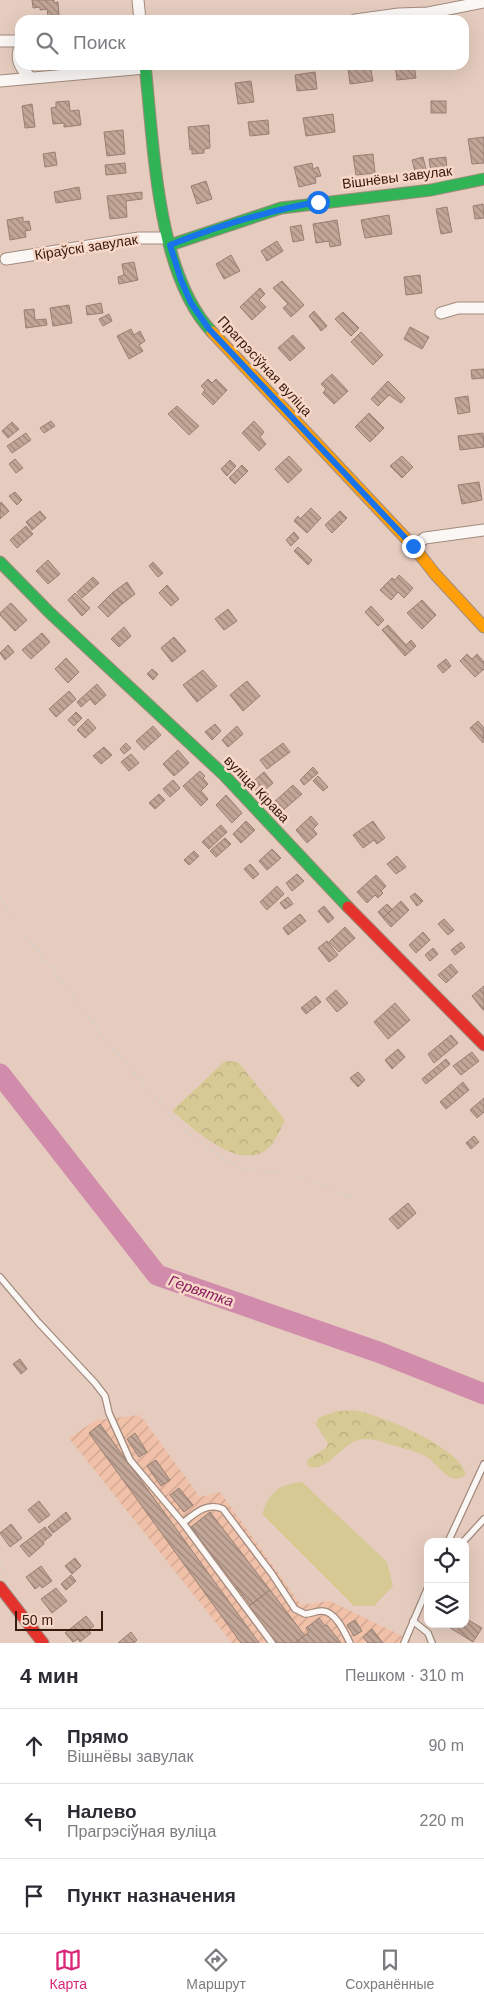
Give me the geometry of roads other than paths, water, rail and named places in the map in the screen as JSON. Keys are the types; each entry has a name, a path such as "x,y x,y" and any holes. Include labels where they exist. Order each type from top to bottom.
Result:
{"street":[{"path":"138,0 140,15"},
{"path":"392,15 428,13 484,2"},
{"path":"0,41 15,41"},
{"path":"24,70 30,77"},
{"path":"0,81 110,70"},
{"name":"Прагрэсіўная вуліца","path":"145,70 151,106 162,224 191,303 209,329 413,546 435,574 484,627"},
{"name":"Вішнёвы завулак","path":"168,242 281,208 431,190 484,179"},
{"name":"Кіраўскі завулак","path":"6,259 139,238 168,242"},
{"path":"441,313 458,308 484,308"},
{"path":"413,546 425,538 484,530"},
{"name":"вуліца Кірава","path":"0,562 50,613 224,775 378,938 484,1045"},
{"path":"0,1587 43,1643"}],"lane":[{"path":"0,1277 105,1396 109,1413 130,1460 183,1522 272,1643"},
{"path":"450,1538 484,1464"},
{"path":"183,1522 205,1508 223,1509 272,1574 295,1609 305,1614 319,1611 327,1612 338,1624 350,1643"},
{"path":"467,1538 484,1519"},
{"path":"404,1643 424,1596"},
{"path":"413,1621 428,1633 432,1643"}],"waterway":[{"name":"Гервятка","path":"0,1074 157,1275 381,1353 484,1394"}]}
